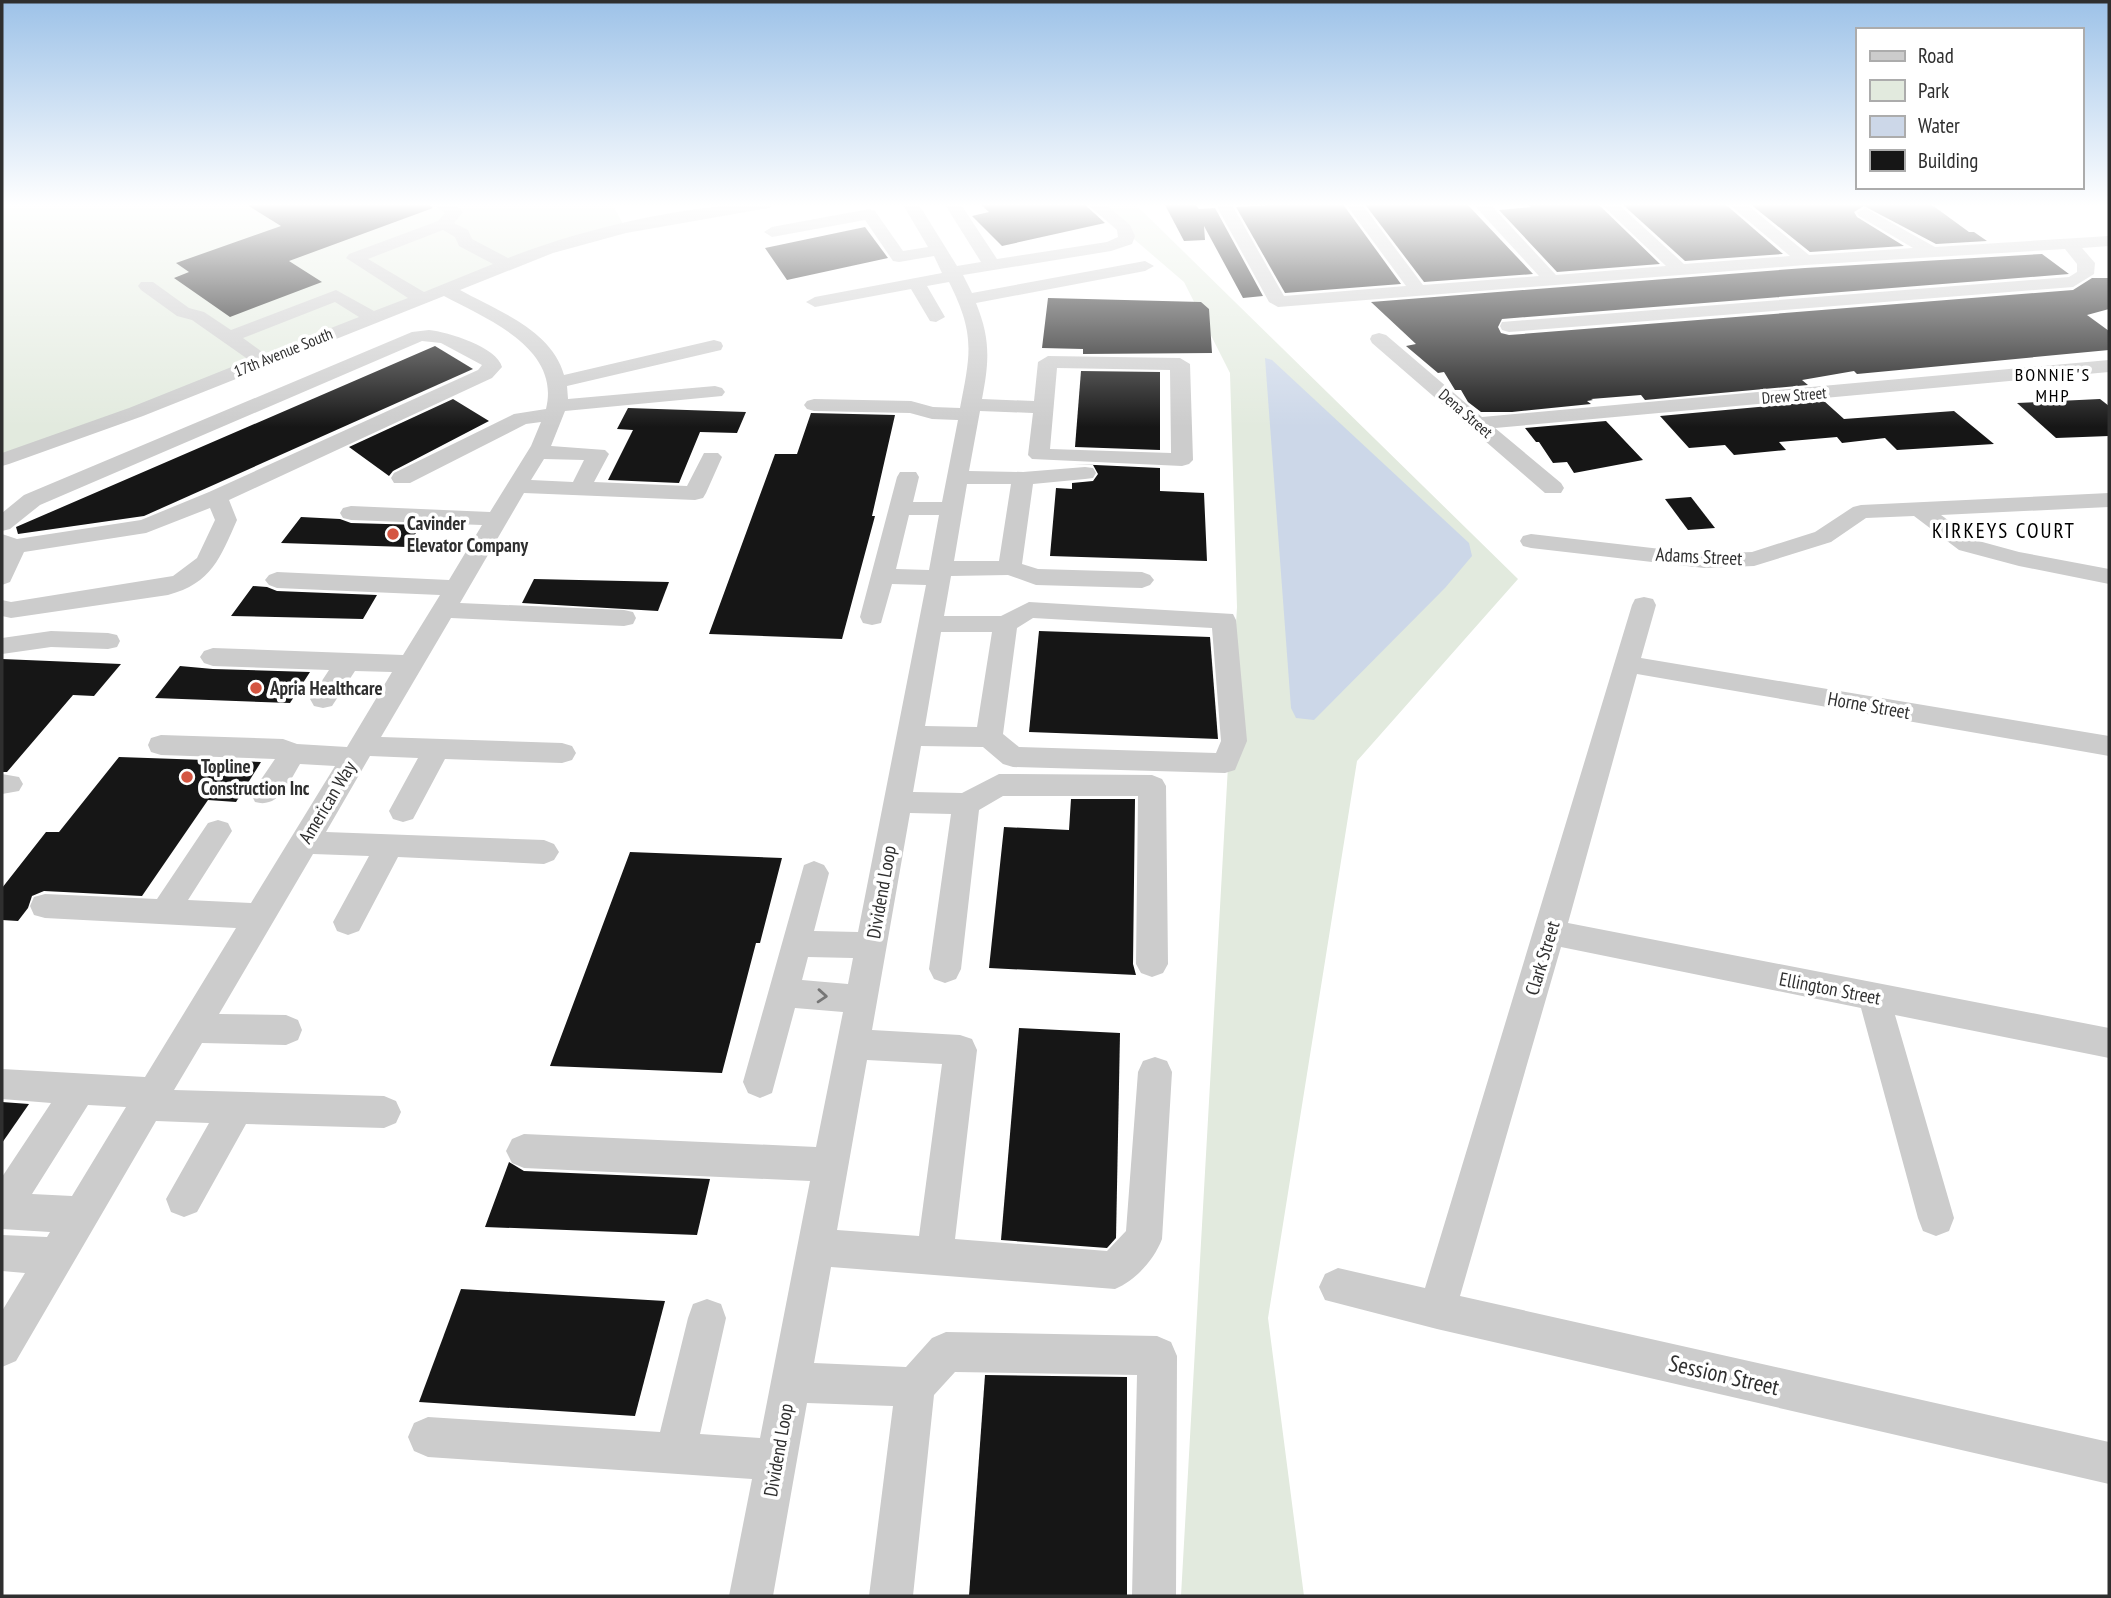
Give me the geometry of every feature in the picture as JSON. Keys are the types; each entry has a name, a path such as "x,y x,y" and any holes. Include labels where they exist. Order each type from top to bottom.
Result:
{"street":[{"path":"398,278 537,346 553,370 555,401"},
{"name":"17th Avenue South","path":"2,460 214,380 471,278"},
{"path":"816,302 940,278"},
{"name":"Dividend Loop","path":"751,1596 980,356 979,336 953,278"},
{"path":"1264,278 1278,302 1571,278"},
{"path":"1409,278 1418,290"},
{"path":"1509,326 2073,282 2080,278"},
{"path":"916,283 936,317"},
{"path":"147,286 183,312 198,316 262,361"},
{"path":"229,337 336,295 371,317"},
{"path":"2,524 32,500 419,336 443,335 491,362 492,367 485,373 217,497 146,526 8,544 2,577"},
{"name":"Dena Street","path":"1379,338 1552,488"},
{"path":"402,478 555,401 714,346"},
{"path":"1048,362 1180,364 1182,460 1039,455 1043,407 1048,362"},
{"name":"Drew Street","path":"1478,423 2109,366"},
{"path":"214,380 251,408"},
{"path":"555,401 715,392"},
{"name":"American Way","path":"2,1348 537,452 555,401"},
{"path":"814,405 911,407 932,412 1043,407"},
{"path":"537,452 598,454 580,488"},
{"path":"517,486 695,494 711,457"},
{"path":"958,477 1023,478 1067,472 1172,476"},
{"path":"872,617 908,477"},
{"path":"1010,568 1023,478"},
{"path":"2,608 11,610 168,587 186,581 203,569 226,520 217,497"},
{"name":"Adams Street","path":"1531,541 1704,561 1754,559 1823,537 1861,512 2109,500"},
{"path":"900,508 952,509"},
{"path":"1919,509 1967,545 2019,559 2109,576"},
{"path":"351,513 497,519"},
{"path":"883,576 1010,568 1036,577 1142,580"},
{"path":"277,580 624,618"},
{"name":"Clark Street","path":"1437,1310 1644,605"},
{"path":"910,736 989,737 1013,757 1225,763 1234,741 1224,620 1029,610 1005,624 931,624"},
{"path":"989,737 1005,624"},
{"path":"2,646 51,639 108,641"},
{"path":"213,657 410,664"},
{"path":"323,699 348,662"},
{"name":"Horne Street","path":"1628,664 2109,746"},
{"path":"161,745 283,749 293,754 437,749 562,753"},
{"path":"403,811 437,749"},
{"path":"265,794 293,754"},
{"path":"898,802 966,804 999,785 1152,786 1152,964"},
{"path":"945,969 966,804"},
{"path":"166,911 218,831"},
{"path":"303,842 544,852"},
{"path":"348,922 389,846"},
{"path":"760,1082 814,873"},
{"path":"45,906 259,915"},
{"name":"Ellington Street","path":"1550,932 2109,1043"},
{"path":"796,943 871,946"},
{"path":"783,993 862,999"},
{"path":"1874,996 1936,1219"},
{"path":"191,1028 286,1030"},
{"path":"853,1044 960,1050 935,1255"},
{"path":"816,1247 1115,1270 1144,1239 1155,1072"},
{"path":"2,1084 80,1088 149,1099 236,1108 384,1112"},
{"path":"80,1088 2,1210 80,1215"},
{"path":"184,1199 236,1108"},
{"path":"524,1151 831,1165"},
{"path":"2,1253 56,1256"},
{"name":"Session Street","path":"1338,1287 2109,1463"},
{"path":"675,1453 707,1318"},
{"path":"891,1596 915,1387 946,1352 1157,1356 1154,1596"},
{"path":"790,1382 915,1387"},
{"path":"428,1437 776,1460"}],"green space":[{"path":"2,278 475,278 136,412 2,460"},
{"path":"1179,278 1210,278 1518,579 1357,761 1268,1318 1304,1596 1181,1596 1237,607 1230,373 1184,282"}],"water":[{"path":"1265,358 1272,360 1469,543 1472,556 1445,588 1314,720 1296,718 1291,708"}],"building":[{"path":"174,278 315,278 322,282 230,317"},
{"path":"1232,278 1253,278 1263,296 1243,298"},
{"path":"1276,278 1396,278 1401,284 1285,293"},
{"path":"1421,278 1484,278 1424,282"},
{"path":"1683,278 2024,278 1502,319 1498,327 1501,333 1509,335 2073,290 2092,278 2109,278 2109,309 2087,315 2109,331 2109,350 1857,374 1854,371 1802,380 1808,385 1645,400 1641,395 1591,399 1593,400 1587,401 1591,404 1512,412 1481,412 1468,402 1461,390 1455,390 1444,372 1438,373 1406,346 1416,344 1371,302"},
{"path":"1048,298 1201,302 1209,309 1212,353 1083,354 1083,349 1042,348"},
{"path":"435,346 473,369 144,516 18,534 16,527"},
{"path":"1081,371 1160,372 1160,450 1075,447"},
{"path":"453,399 489,421 393,471 389,476 349,447"},
{"path":"2100,399 2109,406 2109,436 2056,438 2017,403"},
{"path":"1824,401 1844,419 1954,411 1994,444 1897,450 1885,438 1842,443 1837,437 1779,442 1786,450 1734,455 1725,445 1689,448 1660,416"},
{"path":"628,408 746,412 737,433 700,432 679,483 608,480 633,430 617,429"},
{"path":"811,413 895,415 872,516 875,516 842,639 709,634 775,454 797,454"},
{"path":"1606,421 1643,460 1574,473 1567,462 1553,463 1539,442 1536,442 1525,428"},
{"path":"1074,464 1160,468 1160,491 1204,493 1207,561 1050,556 1056,488 1072,489 1072,483 1093,481 1098,474 1093,465"},
{"path":"1691,497 1715,528 1688,530 1665,499"},
{"path":"301,517 340,519 351,523 421,525 407,547 281,543"},
{"path":"534,579 669,582 658,611 522,603"},
{"path":"253,586 277,591 377,595 363,619 231,616"},
{"path":"1039,631 1210,637 1218,739 1029,732"},
{"path":"2,659 121,664 94,696 73,695 7,772 2,772"},
{"path":"180,666 310,672 290,703 155,698"},
{"path":"119,757 261,762 236,802 208,800 142,896 44,891 32,896 28,908 18,921 2,920 2,888 46,832 59,832"},
{"path":"1071,799 1135,799 1133,964 1136,975 989,968 1004,827 1069,830"},
{"path":"630,852 782,858 760,943 756,943 722,1073 550,1066"},
{"path":"1019,1028 1120,1033 1116,1238 1107,1248 1001,1240"},
{"path":"2,1102 29,1104 2,1143"},
{"path":"509,1162 524,1171 710,1179 697,1235 485,1227"},
{"path":"461,1289 665,1301 635,1416 419,1402"},
{"path":"985,1375 1127,1377 1127,1596 969,1596"}],"place":[{"name":"Cavinder Elevator Company","path":"393,534"},
{"name":"Apria Healthcare","path":"256,688"},
{"name":"Topline Construction Inc","path":"187,777"}],"district":[{"name":"BONNIE'S MHP","path":"2053,385"},
{"name":"KIRKEYS COURT","path":"2004,531"}]}
